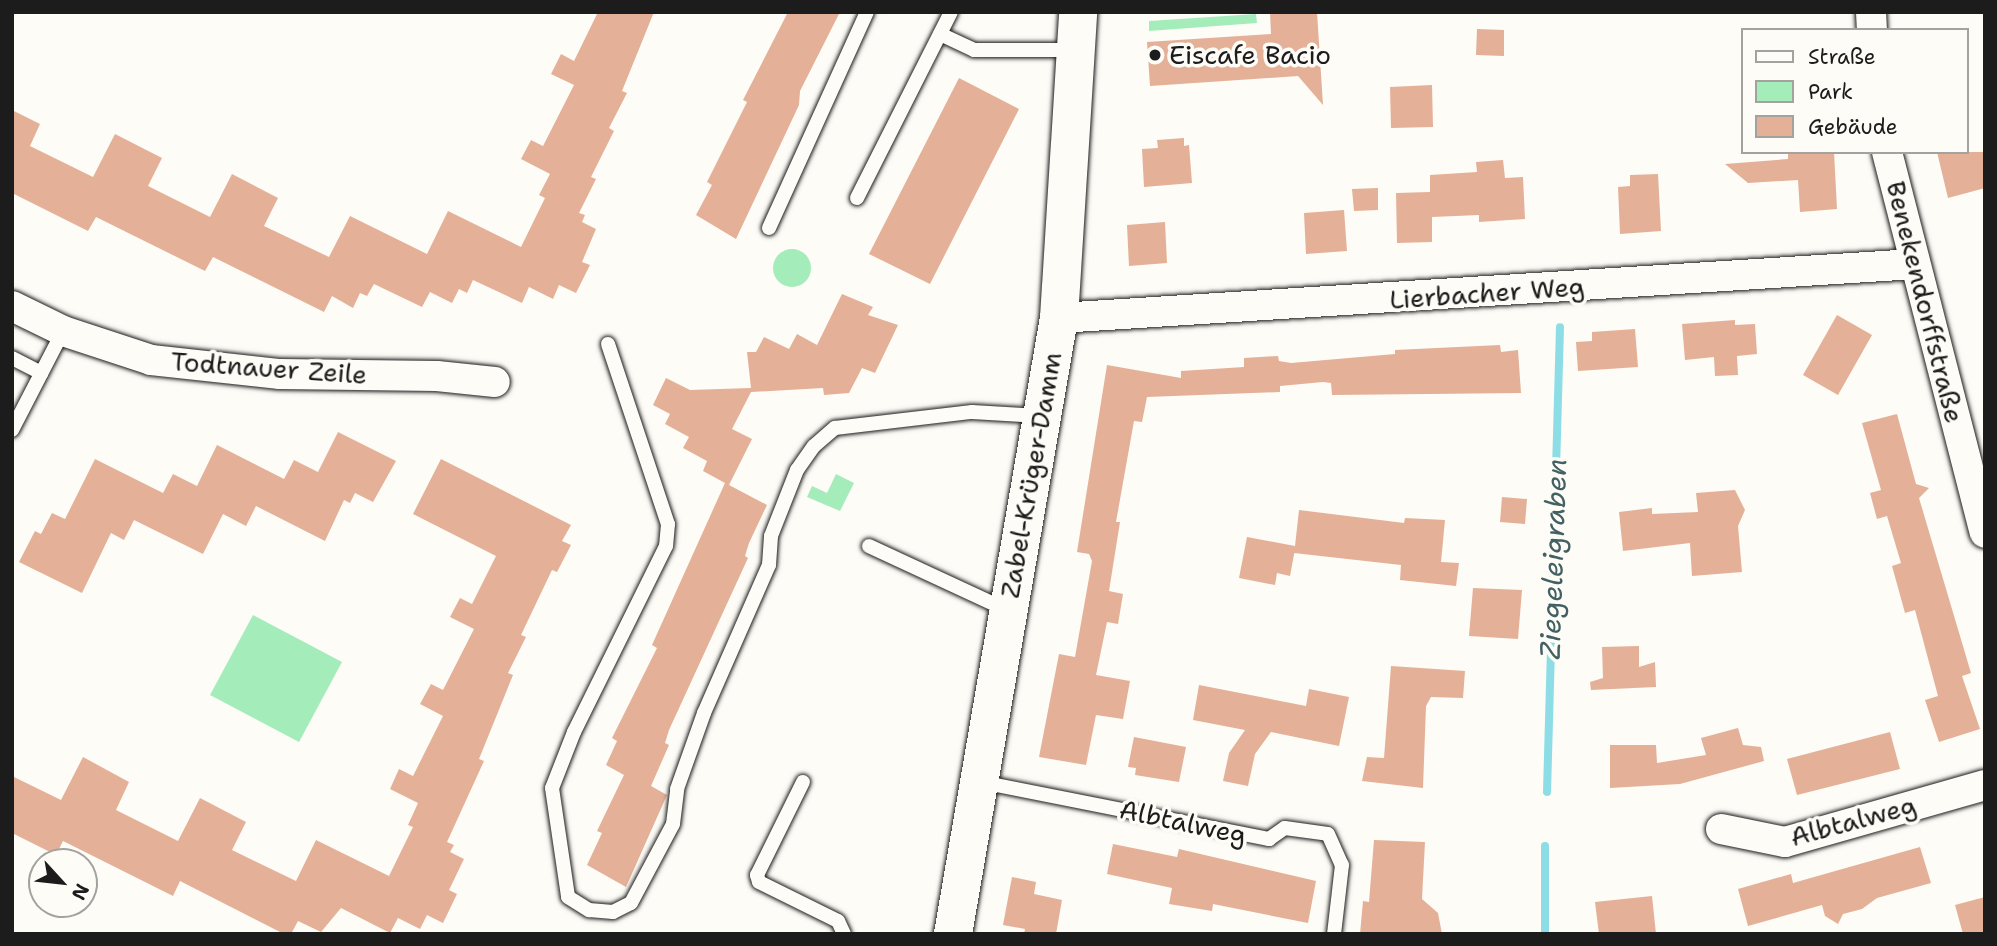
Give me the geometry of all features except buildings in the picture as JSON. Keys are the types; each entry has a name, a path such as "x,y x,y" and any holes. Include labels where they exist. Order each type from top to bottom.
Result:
{"street":[{"name":"Zabel-Krüger-Damm","path":"953,934 976,781 1059,318 1078,12"},
{"name":"Benekendorffstraße","path":"1888,154 1985,533"},
{"name":"Lierbacher Weg","path":"1059,318 1915,264"},
{"name":"Todtnauer Zeile","path":"12,306 63,331 150,360 281,374 437,376 495,382"},
{"name":"Albtalweg","path":"1721,829 1785,842 1985,785"}],"lane":[{"path":"769,228 867,12"},
{"path":"857,198 951,12"},
{"path":"940,34 974,50 1076,50"},
{"path":"12,430 63,331"},
{"path":"608,344 668,524 666,546 573,732 552,788 568,897 589,910 612,912 631,903 673,824 677,789 704,713 769,565 771,536 797,470 814,446 835,428 846,426 972,412 1041,416"},
{"path":"12,358 41,373"},
{"path":"869,546 1007,609"},
{"name":"Albtalweg","path":"976,781 1269,839 1285,828 1328,834 1342,865 1334,934"},
{"path":"803,782 757,875 759,882 838,921 844,934"}],"green space":[{"path":"1256,14 1257,23 1149,31 1149,21"},
{"path":"792,249 806,254 811,268 806,282 792,287 778,282 773,268 778,254"},
{"path":"836,474 854,483 840,511 807,497 812,486 827,493"},
{"path":"253,615 342,662 299,742 210,695"}],"waterway":[{"name":"Ziegeleigraben","path":"1547,792 1560,327"},
{"name":"Ziegeleigraben","path":"1545,846 1545,934"}],"place":[{"name":"Eiscafe Bacio","path":"1155,55"}]}
